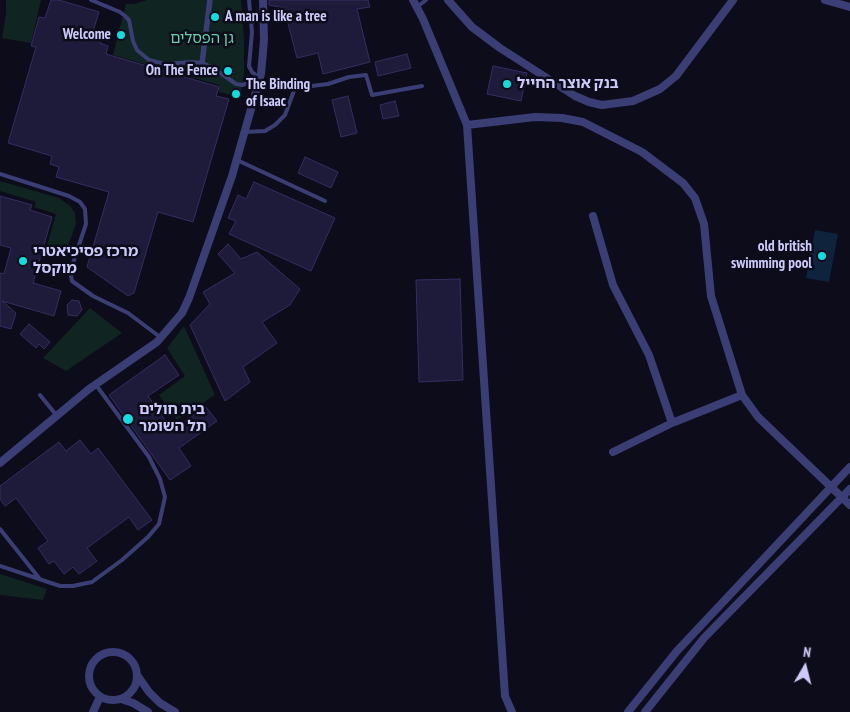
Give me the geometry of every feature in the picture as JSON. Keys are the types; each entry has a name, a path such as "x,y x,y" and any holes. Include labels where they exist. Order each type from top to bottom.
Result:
{"street":[{"path":"202,64 210,0"},
{"path":"0,463 95,384 161,338 182,313 189,298 245,132 258,77 264,40 262,0"},
{"path":"448,0 472,27 500,48 575,96 602,105 633,101 660,89 680,70 733,0"},
{"path":"825,0 850,7"},
{"path":"415,4 467,125 506,696 512,712"},
{"path":"467,125 535,117 562,118 583,122 642,152 683,183 695,198 704,224 711,296 742,395 758,416 850,505"},
{"path":"594,216 613,285 649,356 672,423"},
{"path":"613,452 672,423 742,395"},
{"path":"628,712 677,651 850,467"},
{"path":"645,712 704,638 850,489"},
{"path":"121,699 133,691 136,684 135,665 125,655 116,652 100,655 90,666 88,676 93,691 100,698 107,700 121,699 133,703 148,712"},
{"path":"137,675 149,692 160,703 175,712"},
{"path":"93,712 100,698"}],"lane":[{"path":"91,0 120,12 129,20 133,42 138,50 149,60 165,64 192,62 202,64 212,67 236,84 243,84 258,77 249,66 252,32 249,0"},
{"path":"415,4 426,0"},
{"path":"245,132 265,131 275,125 285,115 295,88 328,84 349,77 366,75 372,95 422,86"},
{"path":"237,160 325,201"},
{"path":"0,174 69,196 80,202 85,209 86,224 72,266 72,281 93,296 128,314 161,338"},
{"path":"0,566 60,586 73,586 92,582 122,560 148,537 159,524 165,497 160,479 149,457 95,384"},
{"path":"40,395 57,416"},
{"path":"0,529 39,579"}],"green space":[{"path":"6,0 41,0 31,43 2,38"},
{"name":"גן הפסלים","path":"147,0 241,0 244,73 240,97 219,92 219,85 113,55 126,4 135,4"},
{"path":"0,181 59,198 69,205 75,213 76,224 65,254 46,249 56,214 34,207 36,202 0,191"},
{"path":"90,308 122,333 66,371 43,358"},
{"path":"184,326 215,395 177,420 159,395 185,376 167,348"},
{"path":"0,574 47,589 43,600 0,595"}],"water":[{"name":"old british swimming pool","path":"815,230 838,234 829,282 806,278"}],"building":[{"path":"51,0 59,0 99,12 92,35 102,37 100,43 108,46 106,54 219,87 216,96 229,99 193,222 158,212 134,293 128,296 87,267 109,192 56,177 59,167 50,164 52,156 8,143 36,47 31,46 39,17 45,18"},
{"path":"269,0 368,0 370,7 357,9 370,62 323,74 318,53 297,58 284,8 269,5"},
{"path":"407,54 411,68 378,76 375,62"},
{"name":"בנק אוצר החייל","path":"493,66 527,73 521,101 487,94"},
{"path":"348,96 357,133 341,137 332,100"},
{"path":"395,101 399,116 383,119 380,105"},
{"path":"305,157 338,172 331,188 298,173"},
{"path":"254,182 335,218 311,271 229,234 236,221 228,218 238,195 246,199"},
{"name":"מרכז פסיכיאטרי מוקסל","path":"0,196 32,205 30,210 52,217 33,283 61,291 54,316 2,301 16,313 11,329 0,326 0,273 4,274 11,248 0,245"},
{"path":"228,244 241,259 257,252 300,289 290,305 262,322 277,343 243,367 250,382 225,401 190,325 210,304 203,292 235,273 218,254"},
{"path":"460,279 463,380 419,382 416,280"},
{"path":"72,300 79,301 82,310 77,316 68,315 67,305"},
{"path":"29,324 50,342 44,349 39,344 36,348 20,334"},
{"path":"165,355 179,375 148,396 172,430 206,407 217,421 179,448 191,466 170,480 109,395"},
{"path":"80,440 91,454 98,448 152,520 138,530 129,517 87,548 97,561 79,574 73,567 64,574 54,561 49,564 38,548 48,541 16,498 5,506 0,499 0,486 59,442 66,451"}],"place":[{"name":"A man is like a tree","path":"215,17"},
{"name":"Welcome","path":"121,35"},
{"name":"On The Fence","path":"228,71"},
{"name":"בנק אוצר החייל","path":"507,84"},
{"name":"The Binding of Isaac","path":"236,94"},
{"name":"old british swimming pool","path":"822,256"},
{"name":"מרכז פסיכיאטרי מוקסל","path":"23,261"},
{"name":"בית חולים תל השומר","path":"128,419"}]}
